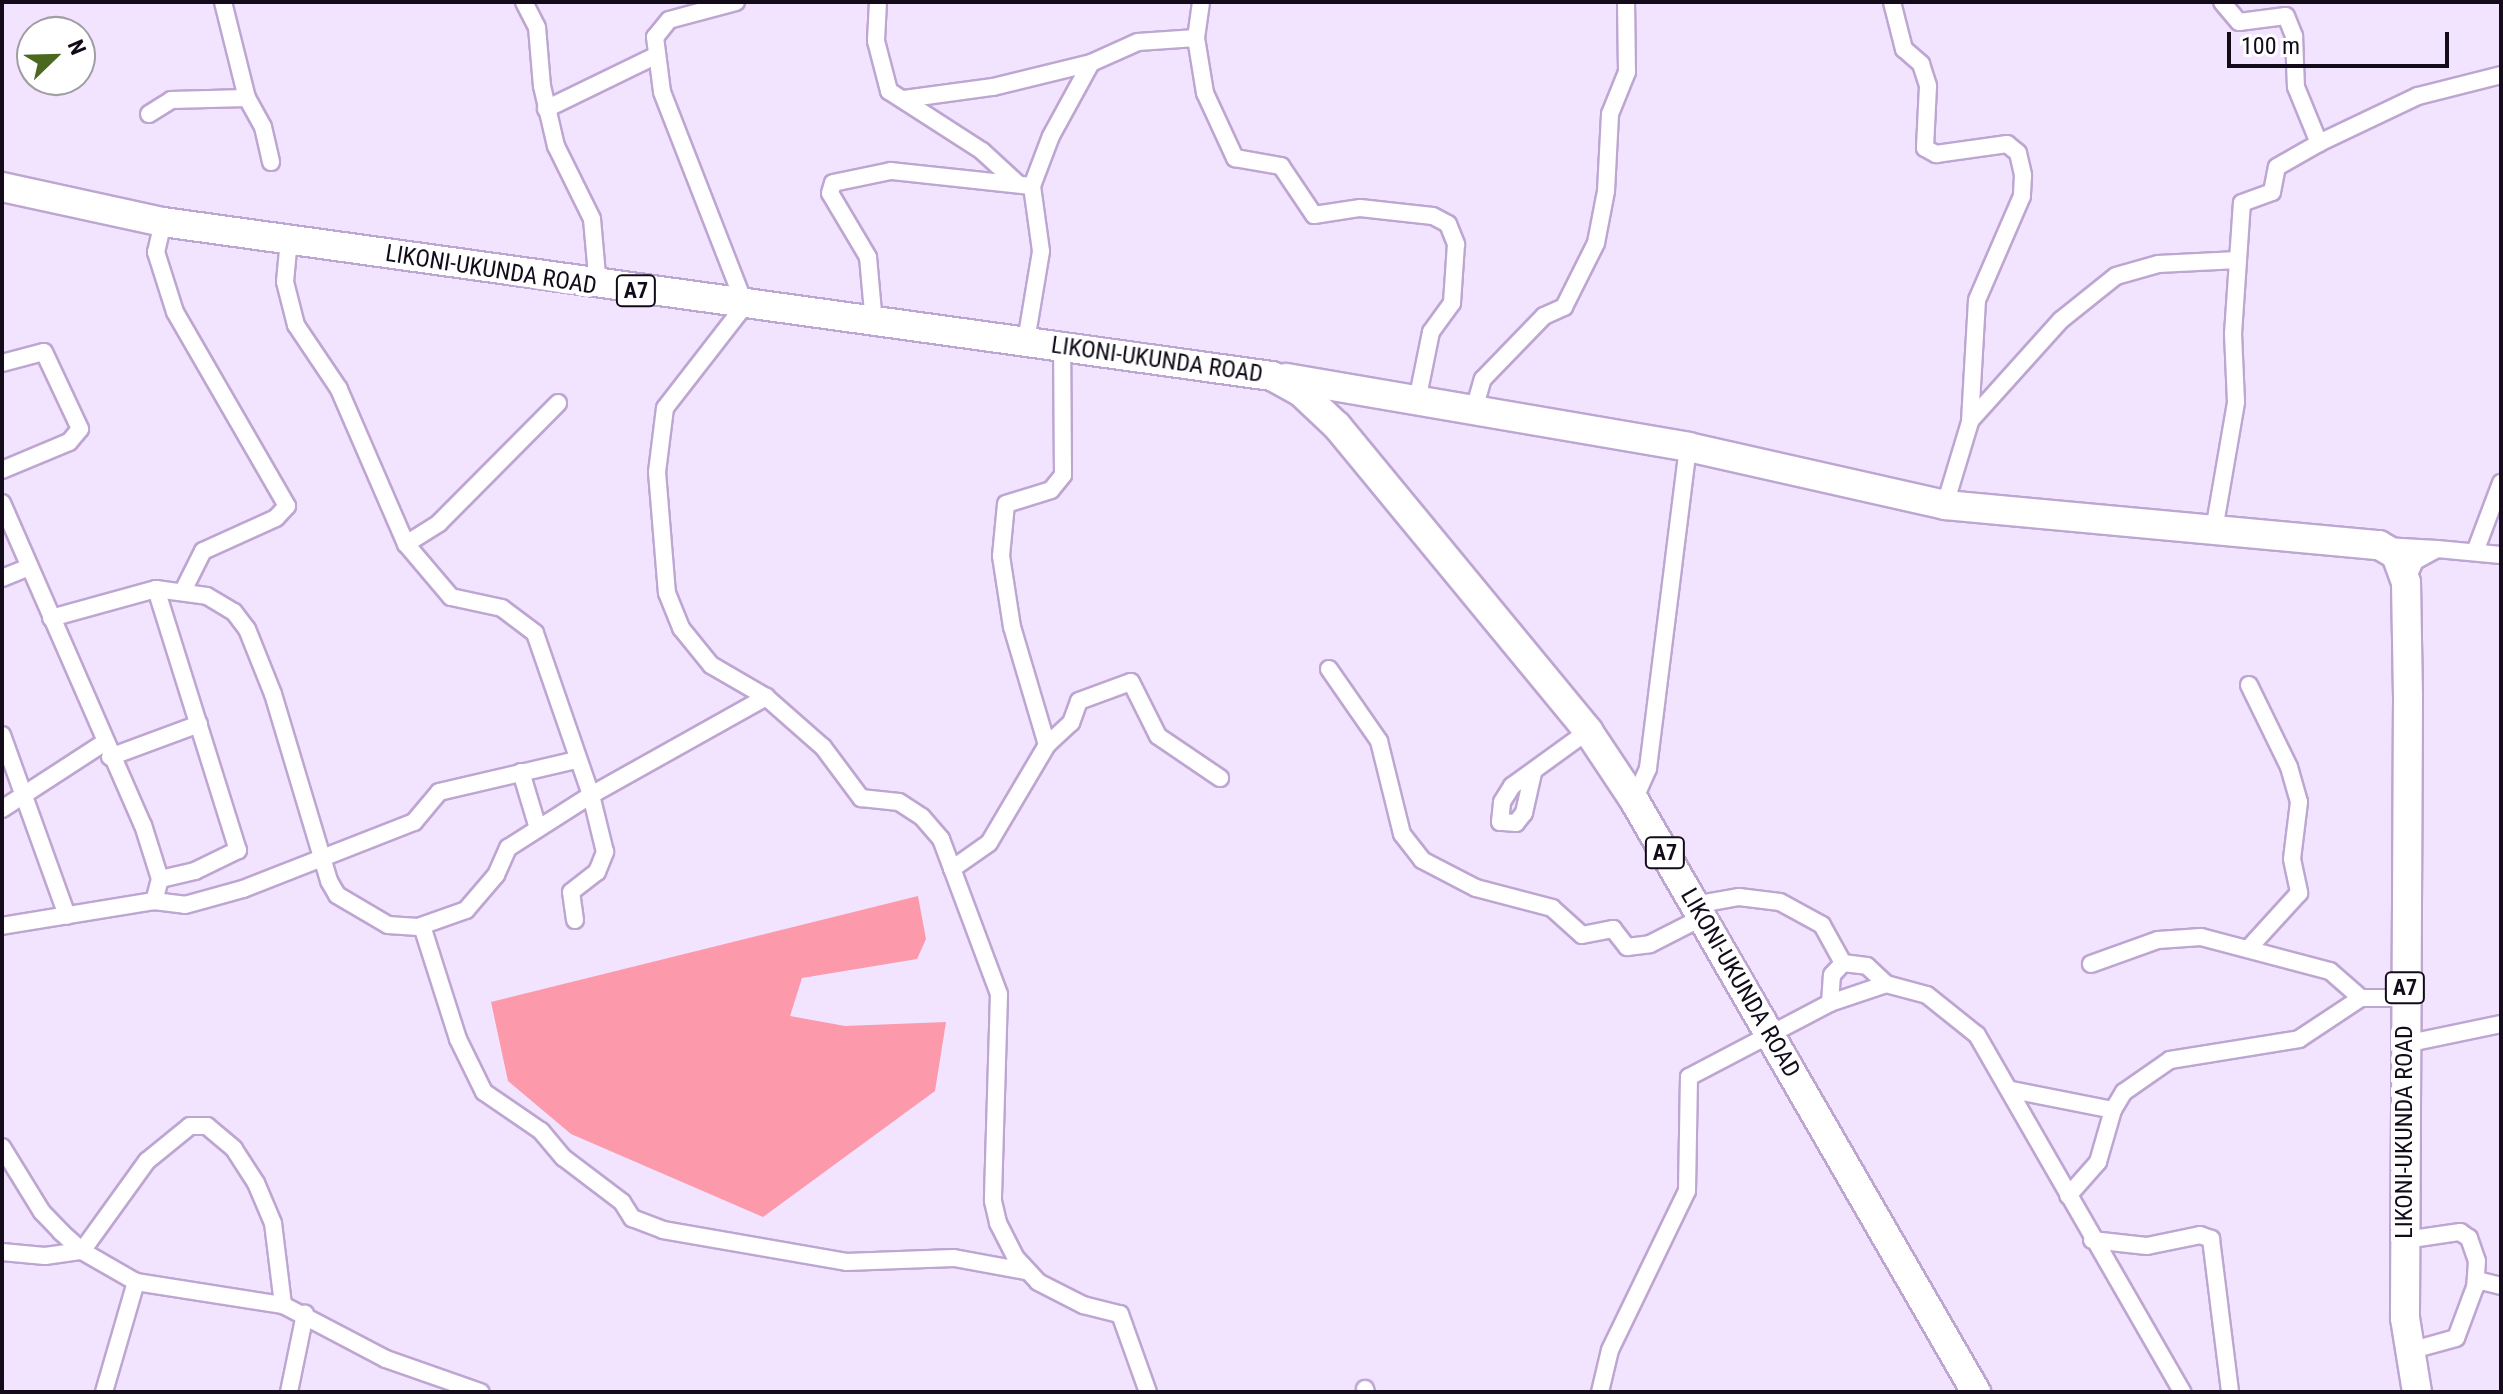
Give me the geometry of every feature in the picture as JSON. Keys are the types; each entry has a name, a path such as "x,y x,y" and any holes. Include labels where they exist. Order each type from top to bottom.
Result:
{"highway":[{"name":"LIKONI-UKUNDA ROAD","path":"2,187 163,222 598,286 1272,376 1301,392 1345,436 1588,731 1634,800 1976,1392"},
{"name":"A7","path":"1272,376 1473,413 1688,447 1945,505 2379,545"},
{"path":"1345,436 1332,404 1342,393 1362,391"},
{"path":"2379,545 2396,555 2406,582"},
{"name":"LIKONI-UKUNDA ROAD","path":"2406,582 2405,1240 2409,1351 2417,1392"}],"street":[{"path":"223,2 247,98 263,127 271,162"},
{"path":"524,2 537,27 546,109 565,168 592,219 598,286"},
{"path":"736,2 669,20 655,37 655,56 673,121 745,305 667,402 657,472 665,582 681,628 711,665 766,697 831,755 861,798 899,802 922,817 941,839 999,994 994,1210 1025,1271"},
{"path":"878,2 875,27 883,76 889,91 982,151 1025,185 1041,251 1026,341"},
{"path":"1201,2 1196,38 1205,93 1235,158 1281,166 1314,215 1360,208 1433,216 1448,224 1456,244 1452,303 1431,332 1417,401"},
{"path":"1473,413 1483,379 1544,316 1564,307 1596,243 1606,191 1610,114 1627,72 1626,2"},
{"path":"1892,2 1904,49 1921,64 1928,86 1925,148 1936,154 2007,144 2014,146 2022,165 2022,196 1975,311 1970,422 1945,505"},
{"path":"2222,2 2239,22 2286,16 2294,36 2296,87 2319,143"},
{"path":"904,99 993,87 1091,63 1138,42 1196,38"},
{"path":"546,109 655,56"},
{"path":"1025,185 1091,63"},
{"path":"2214,530 2236,402 2233,353 2242,203 2272,192 2277,167 2319,143 2418,96 2501,75"},
{"path":"149,114 171,100 247,98"},
{"path":"874,323 868,257 854,225 830,193 833,183 891,171 1025,185"},
{"path":"163,222 156,252 175,312 287,506 276,518 209,546 197,556 183,591"},
{"path":"289,239 285,282 296,325 339,389 406,544 451,597 502,608 535,633 591,795 605,852 597,872 571,892 575,920"},
{"path":"1970,422 2061,320 2116,276 2158,264 2238,260"},
{"path":"1047,745 1012,627 1001,556 1006,504 1051,490 1063,475 1062,346"},
{"path":"2,363 44,352 80,429 74,440 2,470"},
{"path":"406,544 439,523 558,403"},
{"path":"1634,800 1648,768 1688,447"},
{"path":"2475,552 2501,483"},
{"path":"2,503 107,750 143,825 160,879 154,901"},
{"path":"2379,545 2501,555"},
{"path":"2406,582 2415,561 2437,549"},
{"path":"2,578 29,567"},
{"path":"51,618 156,589 183,591 218,601 247,629 273,694 320,859 333,889 350,904 393,927 422,926 473,904 502,866 508,848 537,825 766,697"},
{"path":"156,589 238,850 195,871 160,879"},
{"path":"1329,669 1379,741 1402,834 1422,860 1476,888 1552,908 1582,935 1613,929 1627,947 1650,944 1698,912 1739,897 1780,902 1822,925 1843,963"},
{"path":"952,869 989,843 1047,745 1071,723 1079,701 1131,682 1158,736 1220,778"},
{"path":"2249,685 2289,767 2299,802 2292,859 2299,893 2249,948"},
{"path":"2,809 107,750 199,724"},
{"path":"1533,773 1588,731"},
{"path":"2,735 22,800 67,916"},
{"path":"2,926 154,901 185,905 210,899 414,822 439,792 577,760"},
{"path":"521,772 537,825"},
{"path":"422,926 458,1039 484,1092 541,1131 564,1158 622,1202 632,1218 663,1230 846,1262 954,1258 1025,1271 1069,1299 1120,1314 1148,1392"},
{"path":"2091,964 2114,951 2184,935 2249,948 2330,971 2361,998"},
{"path":"1843,963 1867,966 1886,984"},
{"path":"1830,1003 1832,975 1843,963"},
{"path":"1600,1392 1610,1350 1687,1191 1689,1077 1830,1003 1886,984 1909,987 1962,1019 1994,1058 2092,1240 2182,1392"},
{"path":"2068,1196 2098,1162 2113,1110 2124,1092 2170,1060 2299,1039 2361,998 2404,998"},
{"path":"2405,1044 2501,1024"},
{"path":"2012,1090 2113,1110"},
{"path":"2,1252 45,1256 82,1251 147,1161 190,1126 207,1126 234,1149 262,1196 279,1252 283,1305"},
{"path":"2,1147 42,1212 82,1251 136,1282 283,1305 386,1359 480,1392"},
{"path":"2405,1240 2448,1232 2466,1234 2477,1261 2477,1280 2456,1338 2409,1351"},
{"path":"2092,1240 2147,1246 2200,1235 2211,1239 2230,1392"},
{"path":"2477,1280 2501,1286"},
{"path":"104,1392 136,1282"},
{"path":"289,1392 305,1314"}],"shaded area":[{"path":"918,896 926,939 917,959 802,978 790,1016 845,1026 946,1022 935,1091 763,1217 571,1134 508,1081 491,1002"}]}
